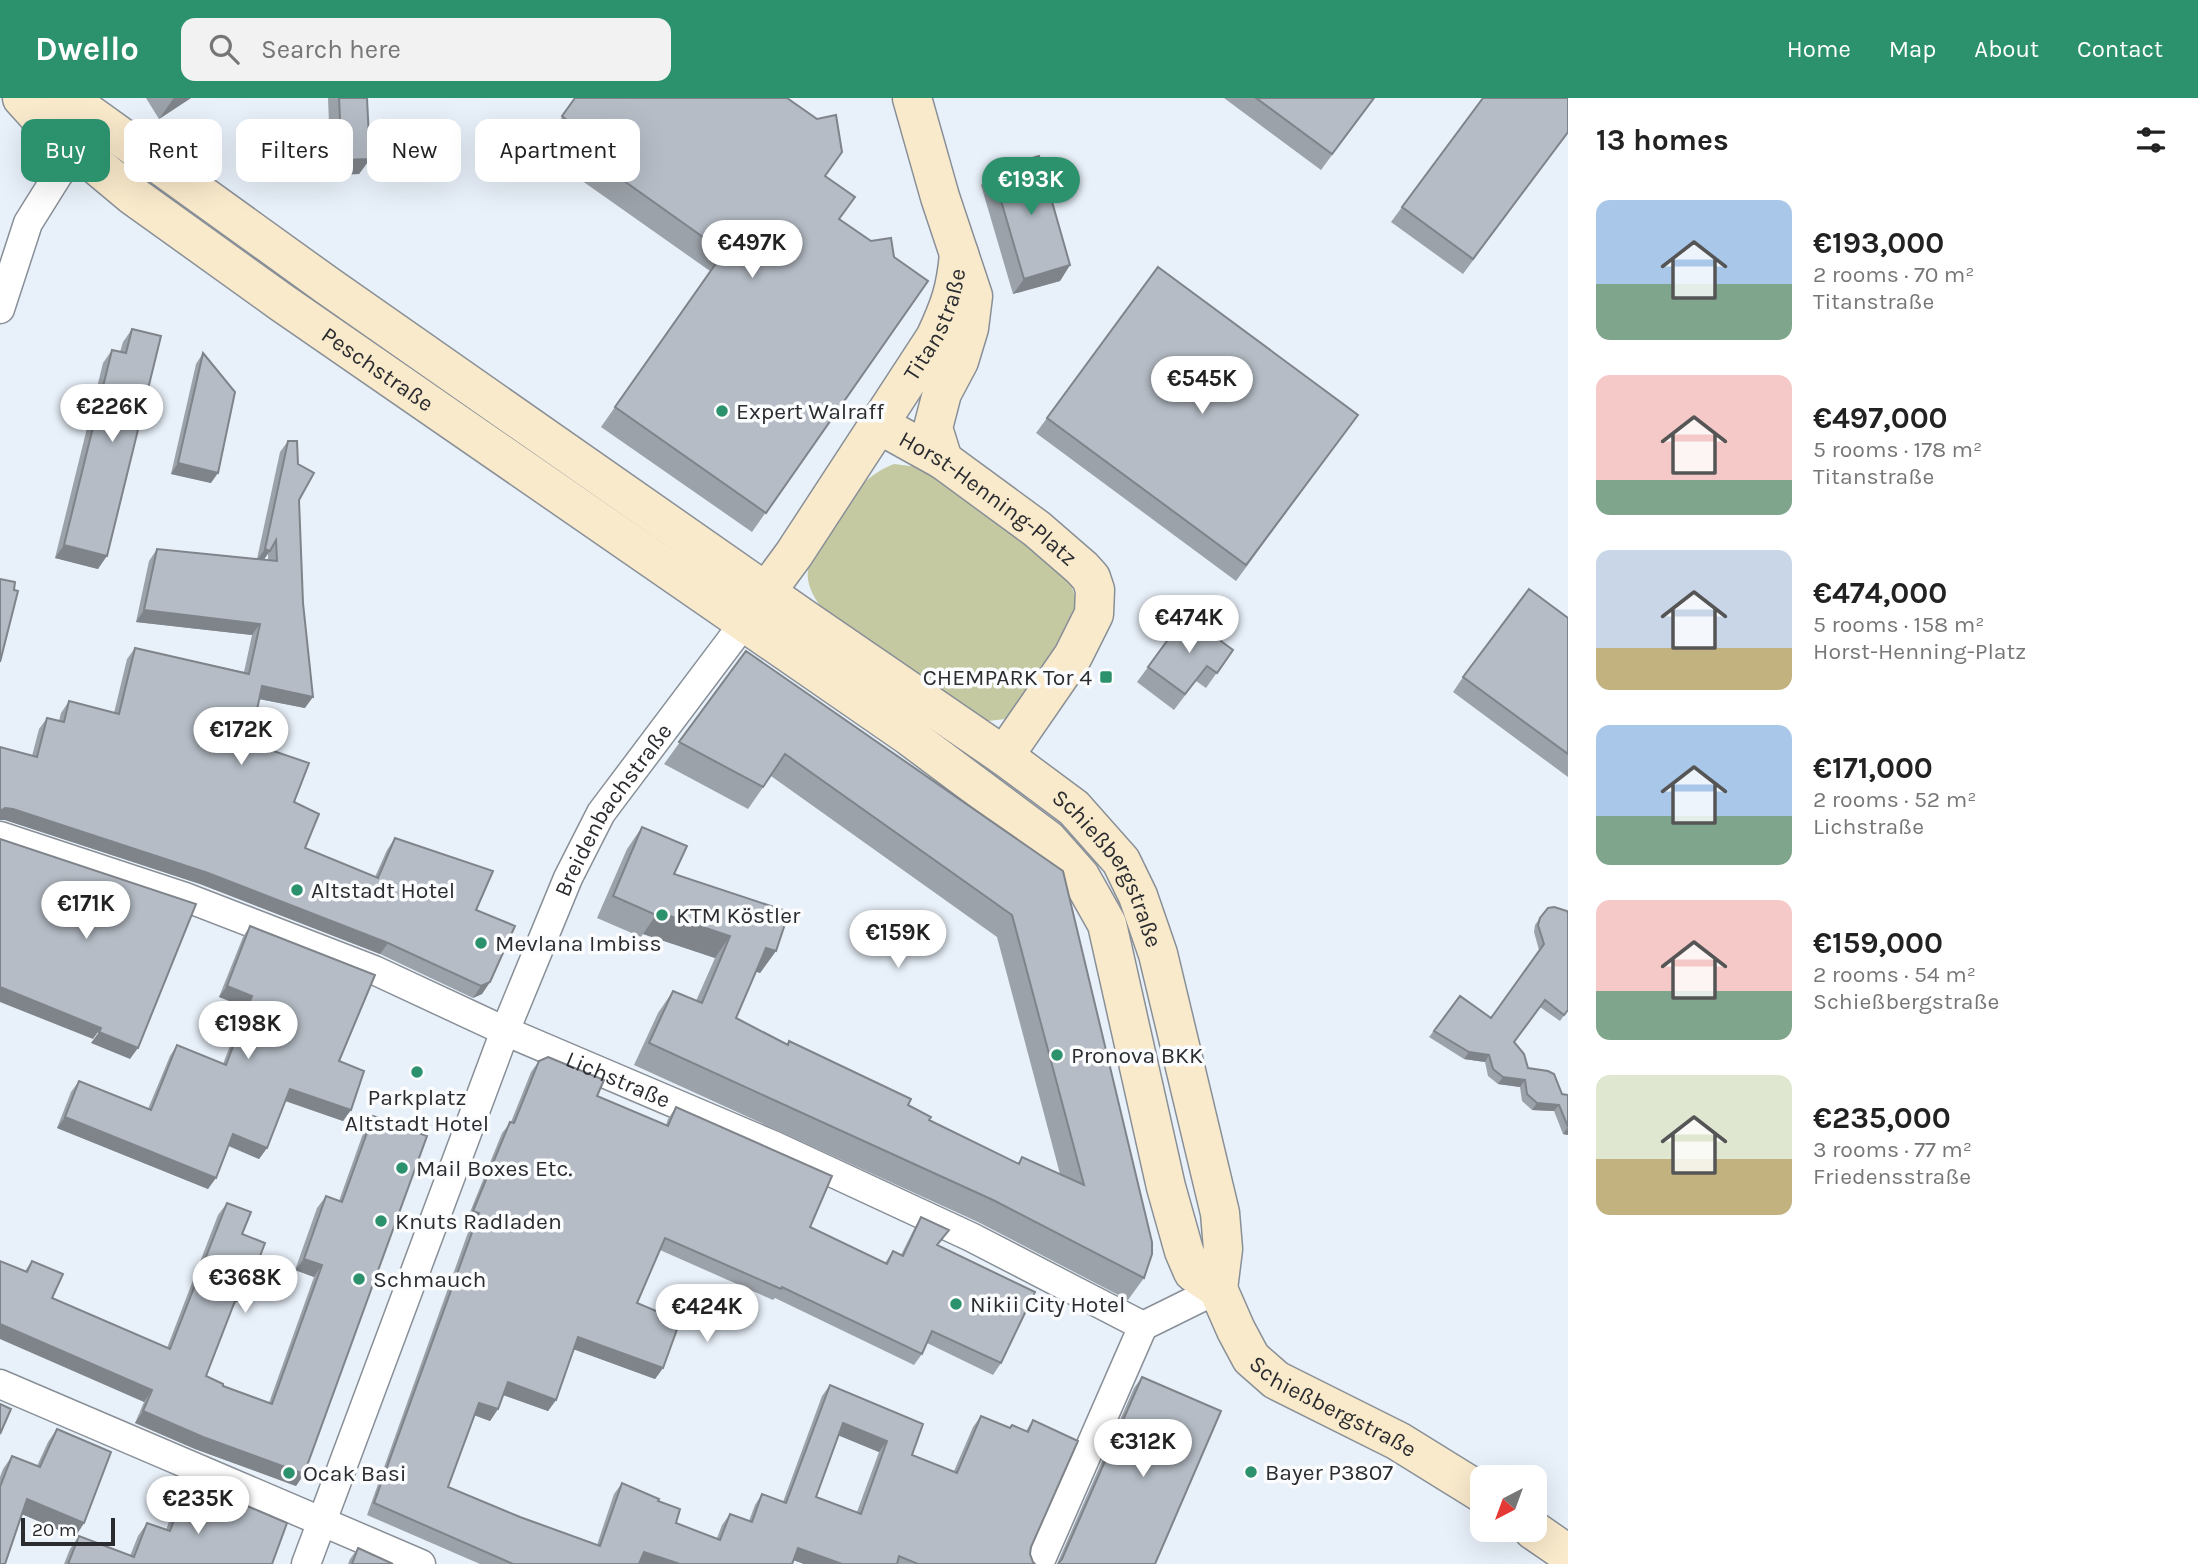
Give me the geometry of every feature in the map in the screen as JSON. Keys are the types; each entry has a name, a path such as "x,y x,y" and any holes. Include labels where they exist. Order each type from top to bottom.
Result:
{"main road":[{"name":"Peschstraße","path":"22,98 41,119"},
{"name":"Peschstraße","path":"67,98 79,119"},
{"name":"Titanstraße","path":"912,98 973,296 969,328 959,361 942,393 933,428 943,460"},
{"name":"Peschstraße","path":"110,149 328,286 766,592"},
{"name":"Peschstraße","path":"110,165 132,195 744,624"},
{"name":"Titanstraße","path":"878,424 935,338 957,284 959,254"},
{"name":"Horst-Henning-Platz","path":"766,592 794,554 878,424 943,460 1037,529 1082,568 1091,578 1095,590 1094,614 1073,656 1004,756"},
{"name":"Schießbergstraße","path":"766,592 1004,756 1074,808 1121,861 1138,896 1158,954 1220,1213 1223,1249 1218,1289 1251,1358 1276,1380 1370,1426 1470,1485"},
{"name":"Schießbergstraße","path":"744,624 909,736 1030,825 1070,862 1080,876 1107,924 1166,1187 1184,1251 1193,1272 1218,1289"},
{"path":"1547,1540 1568,1554"}],"street":[{"path":"0,309 28,223 54,182"},
{"name":"Breidenbachstraße","path":"306,1564 505,1031 568,878 601,813 766,592"},
{"name":"Lichstraße","path":"0,836 185,897 374,970 505,1031 775,1146 971,1237 1143,1326"},
{"path":"1039,1564 1143,1326 1218,1289"},
{"path":"0,1384 421,1564"}],"green space":[{"path":"894,464 934,469 1046,554 1070,582 1076,599 1076,629 1021,710 1005,719 988,721 823,610 811,590 809,566 826,536 866,481"}],"building":[{"path":"339,98 367,98 367,159 353,160 353,119 340,119"},
{"path":"575,98 787,98 817,119 836,115 842,152 825,176 855,197 839,219 871,241 891,238 894,257 928,281 766,513 615,407 724,252 626,182 640,182 640,119 566,119 562,116"},
{"path":"1256,98 1374,98 1332,154"},
{"path":"1483,98 1568,98 1568,132 1473,259 1402,207"},
{"path":"1039,156 1070,265 1024,279 992,170"},
{"path":"1158,267 1358,415 1246,565 1047,418"},
{"path":"132,329 161,336 107,556 64,545 112,350 126,353"},
{"path":"203,353 235,392 218,473 178,463"},
{"path":"288,441 297,441 298,464 314,473 299,500 303,603 313,697 262,686 250,743 309,763 294,802 319,814 305,848 378,878 395,838 493,871 476,910 515,926 490,982 481,986 388,943 208,873 13,809 5,808 0,811 0,747 37,757 47,718 64,722 69,701 119,714 135,648 249,674 260,624 144,610 157,549 277,561 276,540 270,551 265,549"},
{"path":"0,579 15,582 14,590 18,591 0,662"},
{"path":"1529,589 1568,618 1568,754 1463,677"},
{"path":"1186,615 1233,650 1217,673 1207,666 1185,694 1148,667"},
{"path":"746,651 1063,871 1152,1242 1152,1254 1144,1278 993,1200 649,1043 673,991 702,1003 730,936 658,912 656,915 613,896 642,827 687,846 674,874 789,912 776,951 766,948 736,1018 788,1045 789,1041 911,1099 908,1105 931,1117 929,1120 1019,1164 1022,1157 1084,1185 1012,915 785,754 763,787 679,742"},
{"path":"0,839 196,904 138,1048 99,1032 101,1028 0,987"},
{"path":"1548,908 1567,911 1568,914 1568,1010 1564,1015 1545,1000 1514,1042 1524,1054 1528,1068 1554,1074 1562,1094 1568,1095 1568,1127 1559,1105 1537,1103 1527,1094 1525,1080 1503,1077 1493,1069 1489,1055 1469,1052 1434,1031 1460,996 1491,1018 1544,944 1538,925"},
{"path":"250,926 375,975 339,1061 364,1071 351,1110 290,1089 267,1148 233,1134 216,1178 65,1117 79,1081 151,1110 177,1045 226,1065 252,996 227,986"},
{"path":"548,1057 604,1080 597,1096 668,1126 676,1107 832,1176 810,1227 887,1264 893,1251 903,1256 921,1217 949,1230 937,1245 1035,1292 1001,1363 932,1331 922,1354 782,1287 781,1289 665,1238 637,1303 680,1321 663,1368 578,1337 556,1400 508,1382 498,1409 479,1403 448,1487 600,1546 622,1483 680,1509 676,1523 720,1540 730,1514 752,1522 762,1494 786,1503 830,1385 923,1424 912,1455 957,1473 981,1416 1028,1432 1033,1420 1078,1441 1031,1547 1030,1554 1035,1564 918,1564 899,1556 897,1564 842,1564 798,1548 792,1564 680,1564 644,1552 639,1564 513,1564 374,1503 479,1213 473,1211 539,1061","holes":["843,1423 887,1441 861,1514 816,1497"]},
{"path":"373,1116 427,1136 304,1474 203,1437 143,1411 152,1390 0,1324 0,1261 27,1272 32,1261 63,1274 52,1298 170,1349 227,1203 251,1212 242,1234 265,1243 247,1290 242,1288 235,1301 206,1376 223,1386 272,1404 322,1265 304,1259 326,1196 342,1202"},
{"path":"1142,1377 1221,1411 1155,1564 1058,1564 1062,1559"},
{"path":"0,1404 11,1409 0,1434"},
{"path":"57,1429 111,1452 84,1523 27,1499 5,1564 0,1564 0,1487 12,1456 40,1467"},
{"path":"188,1481 287,1523 272,1564 68,1564 79,1536 134,1557 147,1523 170,1531"},
{"path":"358,1548 393,1564 352,1564"}],"place":[{"name":"Expert Walraff","path":"722,411"},
{"name":"CHEMPARK Tor 4","path":"1106,677"},
{"name":"Altstadt Hotel","path":"297,890"},
{"name":"KTM Köstler","path":"662,915"},
{"name":"Mevlana Imbiss","path":"481,943"},
{"name":"Pronova BKK","path":"1057,1055"},
{"name":"Parkplatz Altstadt Hotel","path":"417,1072"},
{"name":"Mail Boxes Etc.","path":"402,1168"},
{"name":"Knuts Radladen","path":"381,1221"},
{"name":"Schmauch","path":"359,1279"},
{"name":"Nikii City Hotel","path":"956,1304"},
{"name":"Bayer P3807","path":"1251,1472"},
{"name":"Ocak Basi","path":"289,1473"}]}
